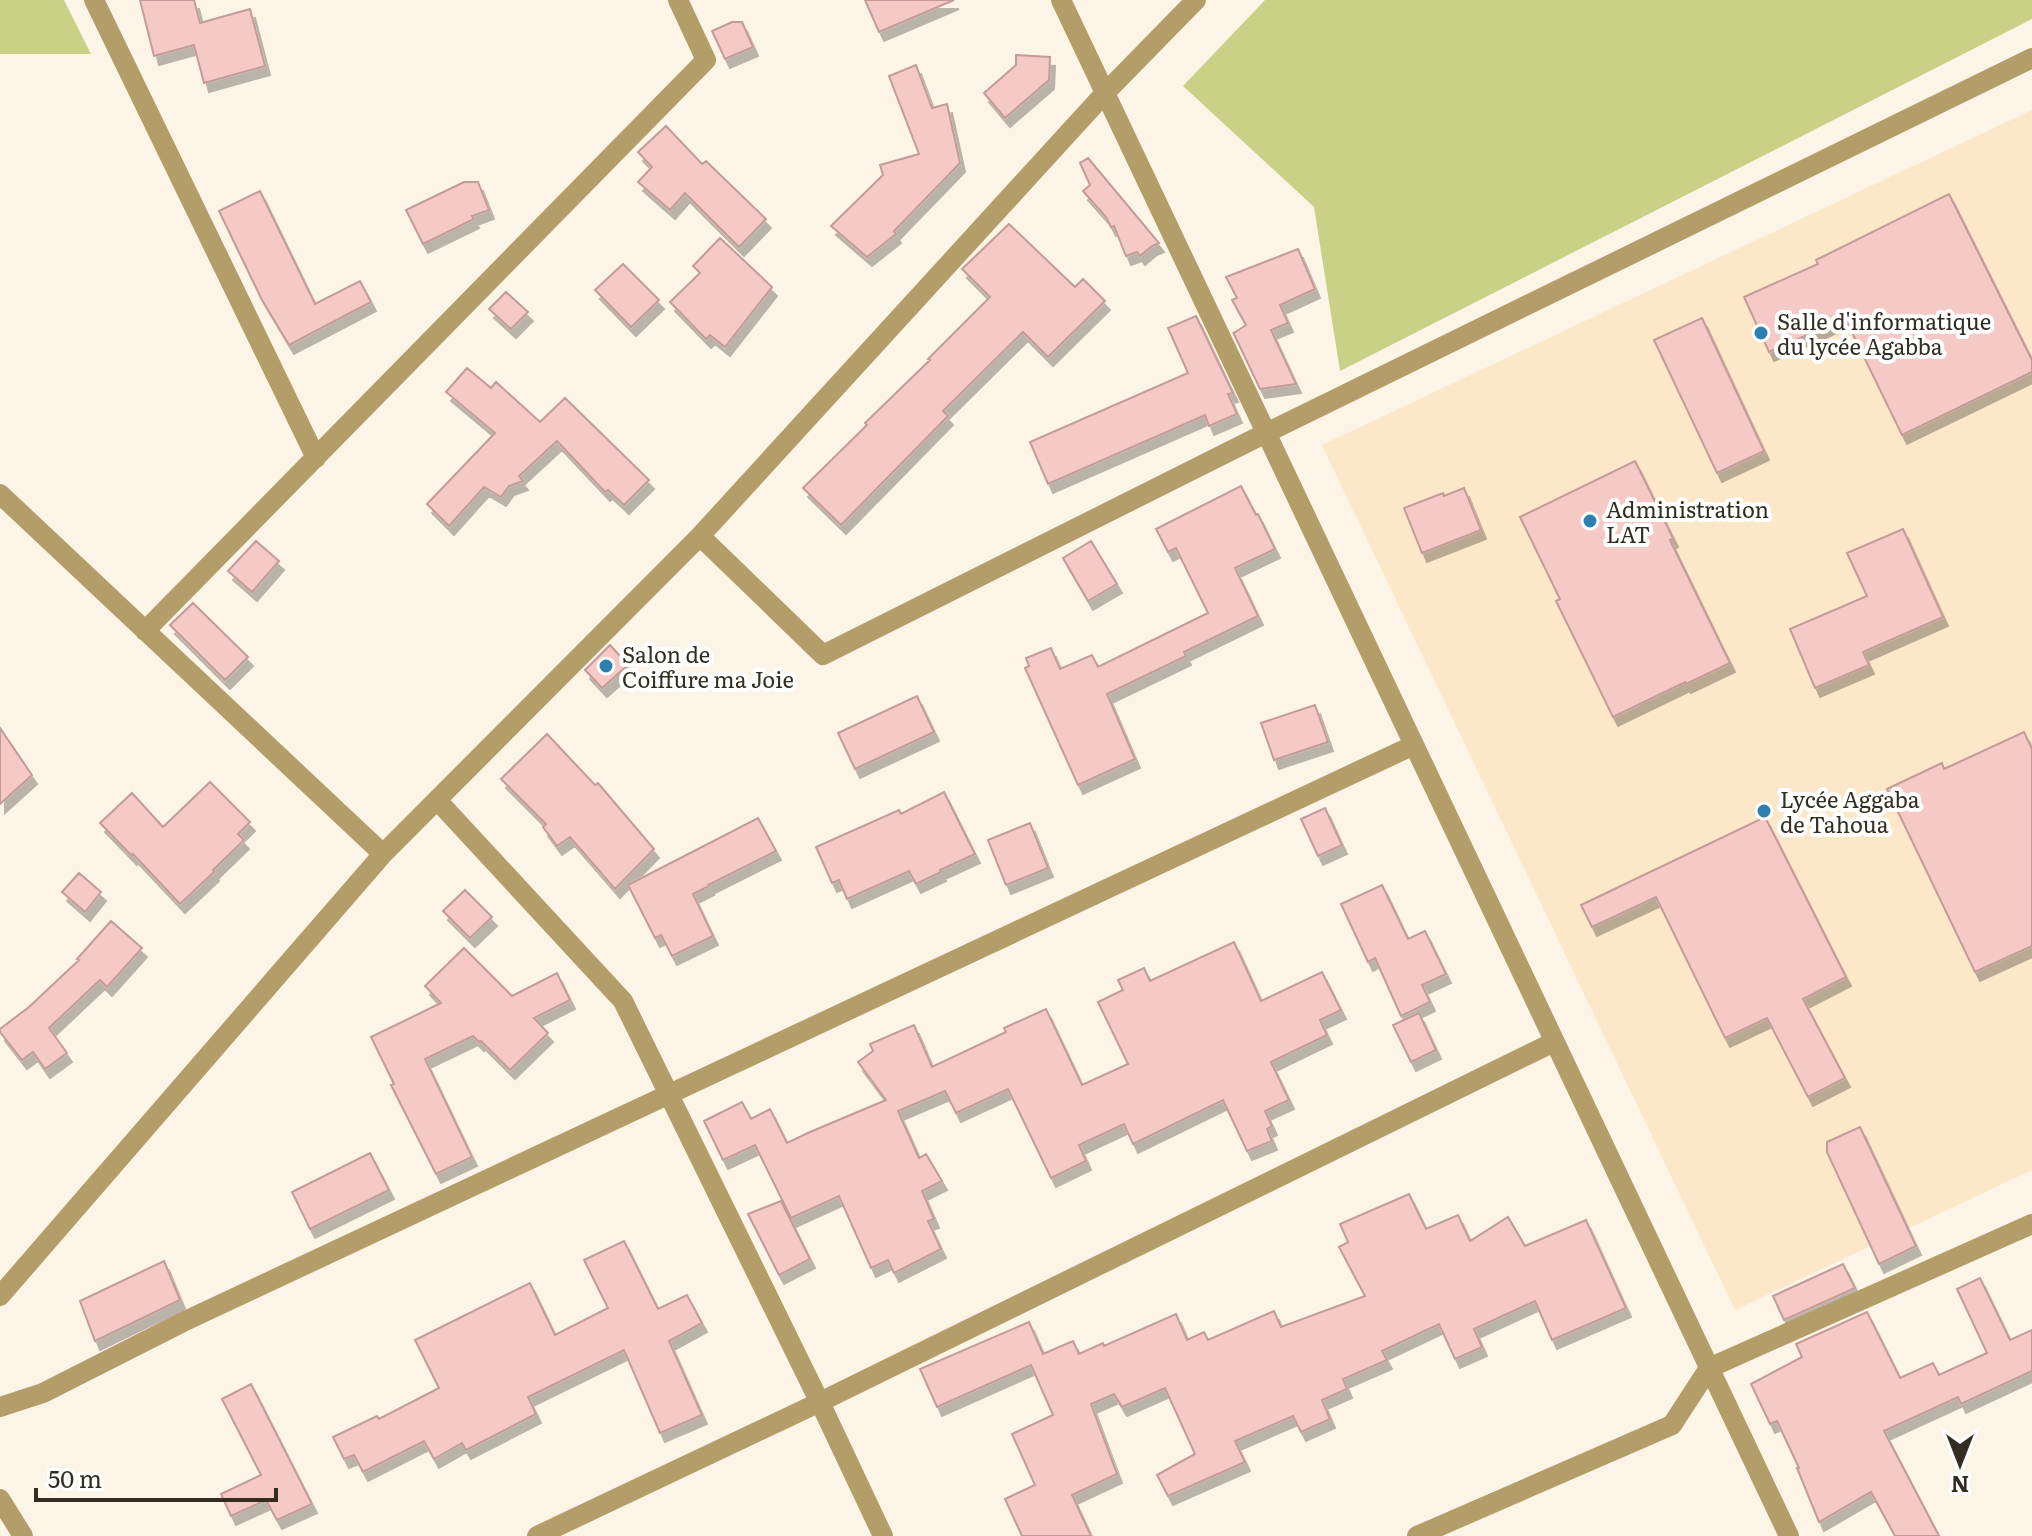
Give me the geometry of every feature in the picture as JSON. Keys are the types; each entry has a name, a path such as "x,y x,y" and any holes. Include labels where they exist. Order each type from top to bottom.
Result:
{"street":[{"path":"94,0 316,458"},
{"path":"145,631 706,60 678,0"},
{"path":"1061,0 1789,1536"},
{"path":"0,1296 383,854 700,536 1105,93 1196,0"},
{"path":"700,536 823,655 1266,433 2032,58"},
{"path":"0,494 383,854"},
{"path":"0,1407 43,1393 183,1322 1414,745"},
{"path":"437,800 623,1001 883,1536"},
{"path":"537,1536 820,1402 1554,1042"},
{"path":"1417,1536 1672,1425 1709,1368 2032,1224"},
{"path":"0,1499 23,1536"}],"shaded area":[{"name":"Lycée Aggaba de Tahoua","path":"2032,110 2032,1170 1735,1310 1322,445"}],"green space":[{"path":"0,0 64,0 91,54 0,54"},
{"path":"1265,0 2032,0 2032,19 1340,371 1314,207 1183,86"}],"building":[{"path":"140,0 194,0 200,23 250,9 265,66 204,83 194,45 154,56"},
{"path":"865,0 954,0 879,32"},
{"path":"732,22 742,22 753,47 725,59 712,31"},
{"path":"1016,55 1050,57 1049,80 1005,118 984,93 1016,65"},
{"path":"916,65 932,108 947,104 960,163 894,231 896,234 867,257 831,226 883,175 880,165 919,154 889,76"},
{"path":"666,126 702,164 706,161 766,219 739,247 685,193 670,210 638,182 652,167 638,152"},
{"path":"1088,158 1159,243 1140,256 1137,252 1126,256 1114,226 1111,227 1083,191 1090,185 1080,163"},
{"path":"464,182 478,182 489,210 472,216 474,219 423,244 406,210"},
{"path":"260,191 315,304 360,281 371,302 289,345 262,300 219,211"},
{"path":"1949,194 2032,360 2032,372 1902,435 1845,318 1769,352 1744,297 1818,264 1816,260"},
{"path":"1009,224 1075,287 1083,279 1105,301 1048,357 1023,332 943,411 948,416 841,525 803,488 990,297 962,269"},
{"path":"720,238 772,287 725,347 710,335 706,339 670,302 700,273 693,266"},
{"path":"1298,249 1315,289 1280,305 1288,323 1271,330 1296,384 1260,389 1233,332 1246,325 1232,300 1237,298 1226,277"},
{"path":"623,264 659,300 631,327 595,290"},
{"path":"506,292 528,312 511,329 489,309"},
{"path":"1196,316 1233,393 1228,394 1237,414 1209,426 1205,415 1048,484 1030,442 1188,373 1168,328"},
{"path":"1702,318 1764,451 1717,473 1654,340"},
{"path":"467,368 491,388 496,382 540,422 565,398 649,480 624,505 608,490 605,492 557,441 519,476 523,481 509,486 501,497 484,487 449,526 427,504 495,433 446,392"},
{"path":"1635,461 1730,663 1613,717 1556,601 1560,599 1520,517"},
{"path":"1241,486 1275,549 1235,568 1258,616 1184,652 1186,656 1107,694 1135,759 1078,785 1025,668 1029,666 1026,658 1051,648 1060,669 1092,655 1098,667 1208,613 1176,548 1168,552 1156,529"},
{"path":"1464,488 1481,530 1422,553 1404,508"},
{"path":"1903,529 1943,617 1863,652 1869,665 1815,688 1790,629 1867,596 1847,553"},
{"path":"256,541 279,561 252,592 228,571"},
{"path":"1091,541 1117,584 1088,601 1063,558"},
{"path":"193,603 248,657 225,680 170,625"},
{"path":"610,645 628,665 602,688 585,670"},
{"path":"917,696 934,732 855,769 838,733"},
{"path":"1315,705 1328,742 1274,760 1261,723"},
{"path":"0,728 32,775 0,804"},
{"path":"2024,732 2032,749 2032,946 1975,972 1887,789 1942,763 1944,769"},
{"path":"547,734 595,785 598,783 654,849 615,889 570,837 557,846 543,827 546,824 501,779"},
{"path":"210,782 250,822 238,834 244,840 180,904 100,823 132,793 163,827"},
{"path":"944,792 975,854 916,884 909,871 847,899 839,880 832,883 816,847 899,810 901,814"},
{"path":"1325,808 1342,845 1318,856 1301,819"},
{"path":"1765,817 1846,977 1803,999 1845,1078 1808,1097 1767,1018 1725,1038 1656,897 1592,927 1581,905"},
{"path":"758,818 776,851 693,894 713,936 672,956 661,935 655,938 628,885"},
{"path":"1030,823 1048,868 1006,885 988,840"},
{"path":"79,873 101,892 85,912 62,892"},
{"path":"1382,885 1408,939 1425,931 1446,974 1422,985 1430,1002 1401,1016 1375,958 1368,962 1341,904"},
{"path":"465,890 492,917 470,938 443,911"},
{"path":"111,921 142,948 107,987 100,980 49,1028 67,1053 45,1069 33,1052 22,1060 0,1029 29,1007 79,960"},
{"path":"1234,942 1261,1001 1322,972 1341,1010 1320,1020 1327,1035 1271,1062 1289,1100 1265,1111 1272,1126 1267,1129 1272,1141 1247,1151 1223,1100 1133,1144 1124,1124 1079,1145 1086,1161 1051,1178 1008,1089 956,1113 945,1091 898,1111 919,1158 926,1154 942,1181 922,1191 934,1219 928,1221 941,1249 894,1273 888,1260 871,1268 839,1196 791,1218 755,1145 723,1160 704,1121 742,1102 751,1119 770,1109 787,1143 886,1100 858,1062 873,1051 870,1044 914,1025 932,1067 1046,1009 1082,1085 1128,1064 1098,1002 1123,990 1118,980 1144,968 1150,981"},
{"path":"464,948 512,996 557,973 570,1000 534,1018 548,1033 510,1070 473,1036 425,1059 472,1157 436,1174 391,1085 394,1084 371,1037 441,1003 425,986"},
{"path":"1419,1013 1436,1050 1411,1062 1393,1025"},
{"path":"1860,1127 1916,1246 1879,1264 1827,1152 1827,1142"},
{"path":"370,1153 389,1190 310,1229 292,1192"},
{"path":"1409,1194 1426,1229 1458,1215 1470,1241 1508,1217 1525,1246 1586,1220 1626,1308 1552,1340 1535,1301 1474,1329 1482,1347 1455,1359 1439,1324 1382,1351 1387,1360 1343,1379 1347,1389 1322,1400 1330,1419 1301,1432 1293,1416 1235,1441 1245,1462 1168,1496 1157,1475 1195,1454 1165,1388 1122,1407 1114,1394 1091,1404 1117,1474 1072,1495 1091,1536 1022,1536 1005,1499 1035,1485 1012,1434 1053,1415 1031,1365 937,1407 920,1369 1029,1322 1043,1354 1073,1341 1079,1354 1176,1314 1187,1340 1204,1332 1208,1340 1274,1311 1281,1327 1365,1296 1339,1247 1348,1242 1340,1224"},
{"path":"781,1201 810,1259 779,1275 748,1214"},
{"path":"624,1241 658,1309 687,1295 702,1323 669,1341 702,1415 660,1433 624,1350 528,1397 536,1414 466,1450 462,1443 434,1459 424,1441 363,1472 354,1455 344,1459 333,1437 377,1416 379,1419 439,1388 415,1340 530,1283 555,1335 608,1308 584,1260"},
{"path":"164,1261 180,1300 95,1341 80,1301"},
{"path":"1843,1264 1855,1288 1784,1320 1773,1296"},
{"path":"1980,1278 2010,1340 2032,1330 2032,1371 1961,1404 1958,1397 1884,1431 1939,1536 1895,1536 1871,1492 1819,1522 1777,1421 1770,1424 1751,1384 1802,1357 1796,1344 1867,1312 1900,1378 1933,1363 1939,1375 1987,1353 1957,1289"},
{"path":"251,1384 312,1504 277,1520 266,1500 231,1516 221,1494 261,1475 222,1399"}],"place":[{"name":"Salle d'informatique du lycée Agabba","path":"1761,333"},
{"name":"Administration LAT","path":"1590,521"},
{"name":"Salon de Coiffure ma Joie","path":"606,666"},
{"name":"Lycée Aggaba de Tahoua","path":"1764,811"}]}
